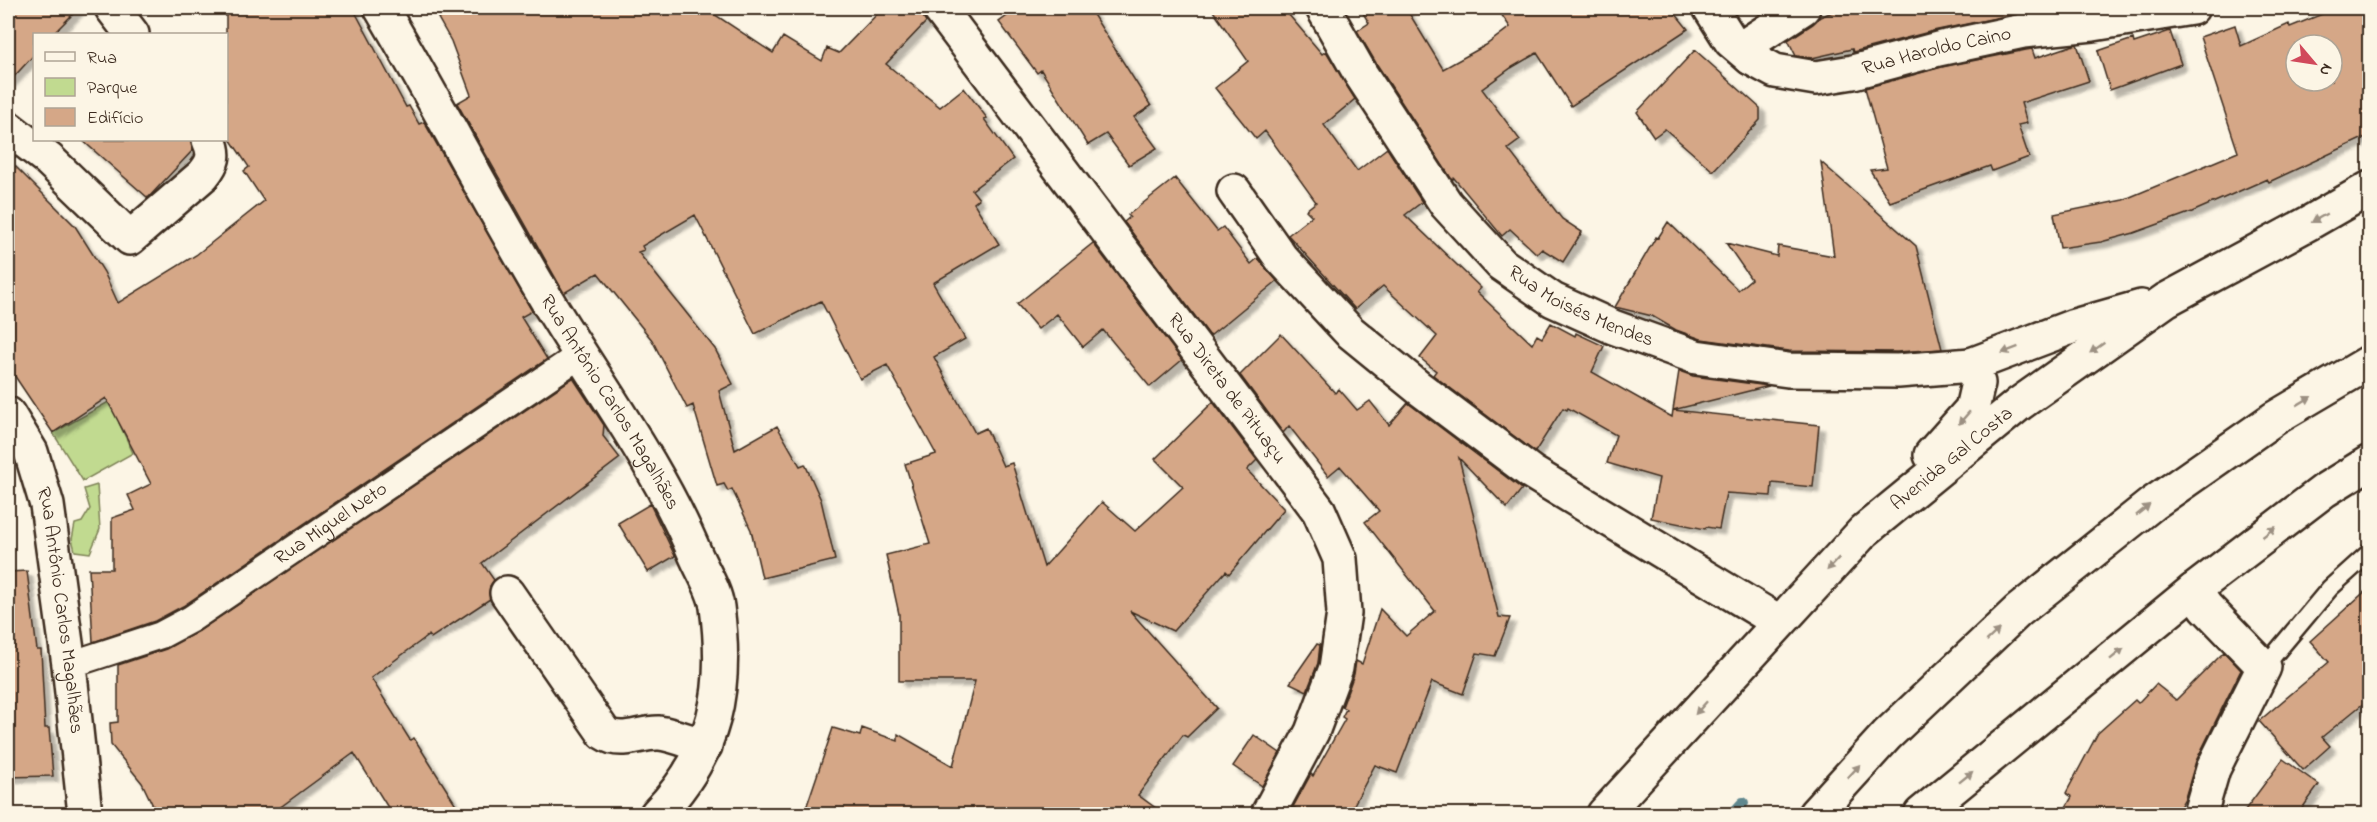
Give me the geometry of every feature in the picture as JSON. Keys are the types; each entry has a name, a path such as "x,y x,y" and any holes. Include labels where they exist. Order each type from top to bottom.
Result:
{"street":[{"path":"112,8 131,33"},
{"name":"Rua Antônio Carlos Magalhães","path":"381,8 474,169 500,220 580,355 657,476 678,515 717,604 721,669 717,709 705,746 673,798 657,814"},
{"name":"Rua Direta de Pituaçu","path":"939,8 1319,511 1340,559 1344,613 1336,668 1312,732 1268,814"},
{"name":"Rua Moisés Mendes","path":"1323,8 1360,73 1446,204 1501,264 1553,300 1613,327 1696,357 1788,370 1898,371 1971,365 2074,326 2166,300"},
{"name":"Rua Haroldo Caino","path":"1710,8 1731,41 1751,57 1775,71 1816,78 1853,72 1938,48 2023,31 2093,24 2192,8"},
{"path":"1751,57 1752,41 1803,8"},
{"path":"8,128 48,159 130,238 203,175 212,164 214,151 209,141"},
{"name":"Avenida Gal Costa","path":"1604,814 1864,531 2019,404 2166,300 2370,188"},
{"path":"1234,191 1281,258 1349,331 1419,388 1531,472 1779,622"},
{"name":"Rua Miguel Neto","path":"69,665 161,635 191,619 580,355"},
{"path":"1815,814 1887,735 2018,611 2152,504 2275,418 2370,362"},
{"path":"1864,531 1972,409 1978,383 1971,365"},
{"name":"Rua Antônio Carlos Magalhães","path":"8,414 31,452 47,505 69,665 85,814"},
{"path":"1921,814 2194,590 2325,490 2370,462"},
{"path":"2194,590 2206,607 2264,667 2213,769 2200,814"},
{"path":"507,593 604,733 610,737 622,739 648,733 660,733 705,746"}],"lane":[{"path":"2264,667 2330,588 2370,552"}],"green space":[{"path":"121,395 127,407 119,423 133,453 83,481 53,433"},
{"path":"97,485 100,529 90,553 75,551 72,539 75,524 82,522 90,509 84,489"}],"building":[{"path":"8,8 79,8 54,33 33,33 33,56 8,83"},
{"path":"226,8 353,8 406,107 409,106 419,124 424,122 532,311 521,317 547,359 183,606 155,621 93,642 89,569 112,569 112,518 135,510 128,495 151,484 106,398 53,433 8,366 8,159 75,226 104,272 118,303 196,255 264,201 244,171 249,167 228,136 228,33 226,33"},
{"path":"457,8 705,8 773,53 783,37 822,61 827,48 839,53 883,8 921,8 926,22 886,64 940,107 964,88 987,118 984,119 1013,159 972,190 979,199 974,203 999,244 933,283 965,339 934,357 975,433 986,428 1003,466 1012,463 1044,567 1102,502 1135,531 1183,487 1155,459 1213,402 1257,460 1247,470 1284,509 1229,574 1226,571 1173,631 1130,611 1217,708 1187,737 1183,735 1138,795 1164,814 804,814 833,728 860,736 862,728 898,741 898,734 953,766 975,681 899,681 899,614 886,555 930,544 905,464 936,454 887,365 860,379 821,301 755,334 695,215 642,246 644,250 638,252 715,349 733,384 719,391 735,450 777,426 800,466 805,464 821,500 835,560 762,578 751,530 732,489 728,491 724,484 717,486 693,405 687,408 652,340 598,273 564,293 457,103 471,95 451,41 438,18"},
{"path":"1018,8 1089,8 1151,106 1134,117 1157,148 1129,165 1106,134 1088,145 1041,70 1037,73 999,22"},
{"path":"1211,8 1283,8 1322,54 1326,51 1355,99 1324,125 1357,171 1387,148 1422,202 1405,215 1481,288 1477,292 1532,344 1537,335 1542,338 1551,323 1575,336 1576,333 1604,346 1592,372 1672,417 1673,410 1819,425 1813,487 1772,483 1771,496 1726,493 1719,529 1706,527 1705,529 1651,518 1659,478 1607,463 1616,435 1568,408 1567,410 1563,408 1535,452 1433,375 1436,371 1420,358 1437,336 1383,286 1355,309 1288,235 1312,216 1306,210 1316,202 1265,131 1256,139 1215,88 1248,61"},
{"path":"1360,8 1406,8 1443,69 1486,45 1510,27 1497,8 1671,8 1688,29 1571,106 1537,53 1482,89 1520,140 1508,149 1562,219 1582,232 1563,262 1542,249 1537,254 1510,229 1502,236 1454,178 1452,180 1357,31 1369,23"},
{"path":"1842,8 2018,8 2020,13 1933,31 1853,52 1852,49 1812,58 1796,56 1788,40 1820,17"},
{"path":"2337,8 2370,8 2370,135 2269,182 2267,179 2192,212 2101,242 2060,248 2054,214 2123,200 2238,152 2200,37 2235,25 2241,46 2289,24 2290,27"},
{"path":"2170,31 2181,64 2110,90 2098,51 2133,39 2134,43"},
{"path":"2077,44 2089,81 2021,103 2027,123 2018,125 2029,157 1992,171 1990,166 1890,202 1870,170 1887,168 1865,88 1942,67 2026,50 2032,49 2035,58"},
{"path":"1695,50 1760,108 1760,120 1713,171 1665,129 1654,137 1637,112"},
{"path":"83,141 191,141 193,150 148,198"},
{"path":"1821,162 1916,246 1942,349 1897,352 1789,351 1701,339 1676,330 1652,316 1615,307 1656,237 1658,238 1668,222 1738,290 1751,279 1726,243 1777,256 1778,246 1834,256"},
{"path":"1175,178 1217,231 1223,227 1251,264 1258,258 1277,281 1210,336 1124,222 1130,217 1128,215"},
{"path":"1093,243 1182,360 1150,387 1103,330 1083,347 1057,314 1038,329 1017,304"},
{"path":"1281,334 1335,393 1339,389 1357,410 1370,401 1389,425 1408,403 1522,489 1507,508 1459,458 1499,617 1510,618 1495,656 1477,653 1463,694 1432,682 1397,773 1375,765 1349,814 1305,814 1293,807 1345,719 1342,717 1346,709 1342,707 1354,674 1356,661 1362,664 1380,609 1406,636 1435,611 1365,522 1379,511 1340,466 1328,476 1289,426 1283,433 1240,375"},
{"path":"1679,371 1693,376 1769,386 1673,410"},
{"path":"573,378 604,425 603,436 620,458 482,563 494,580 490,586 490,599 431,638 429,635 371,678 410,740 414,738 462,814 392,814 354,753 271,814 157,814 142,783 111,745 110,723 118,722 118,665 166,649 199,631"},
{"path":"650,504 675,556 648,572 618,523"},
{"path":"27,571 37,650 41,650 45,728 49,728 53,776 8,777 8,572"},
{"path":"2370,587 2370,698 2322,737 2330,746 2303,770 2259,721 2329,662 2310,641"},
{"path":"1317,644 1320,645 1318,663 1307,691 1290,683"},
{"path":"2224,652 2241,670 2196,761 2185,798 2176,814 2062,814 2072,797 2066,793 2098,733 2135,700 2138,703 2156,684 2176,700"},
{"path":"1254,735 1280,753 1262,786 1233,766"},
{"path":"2283,759 2319,785 2298,814 2242,814"}],"waterway":[{"path":"1733,814 1743,803"}]}
